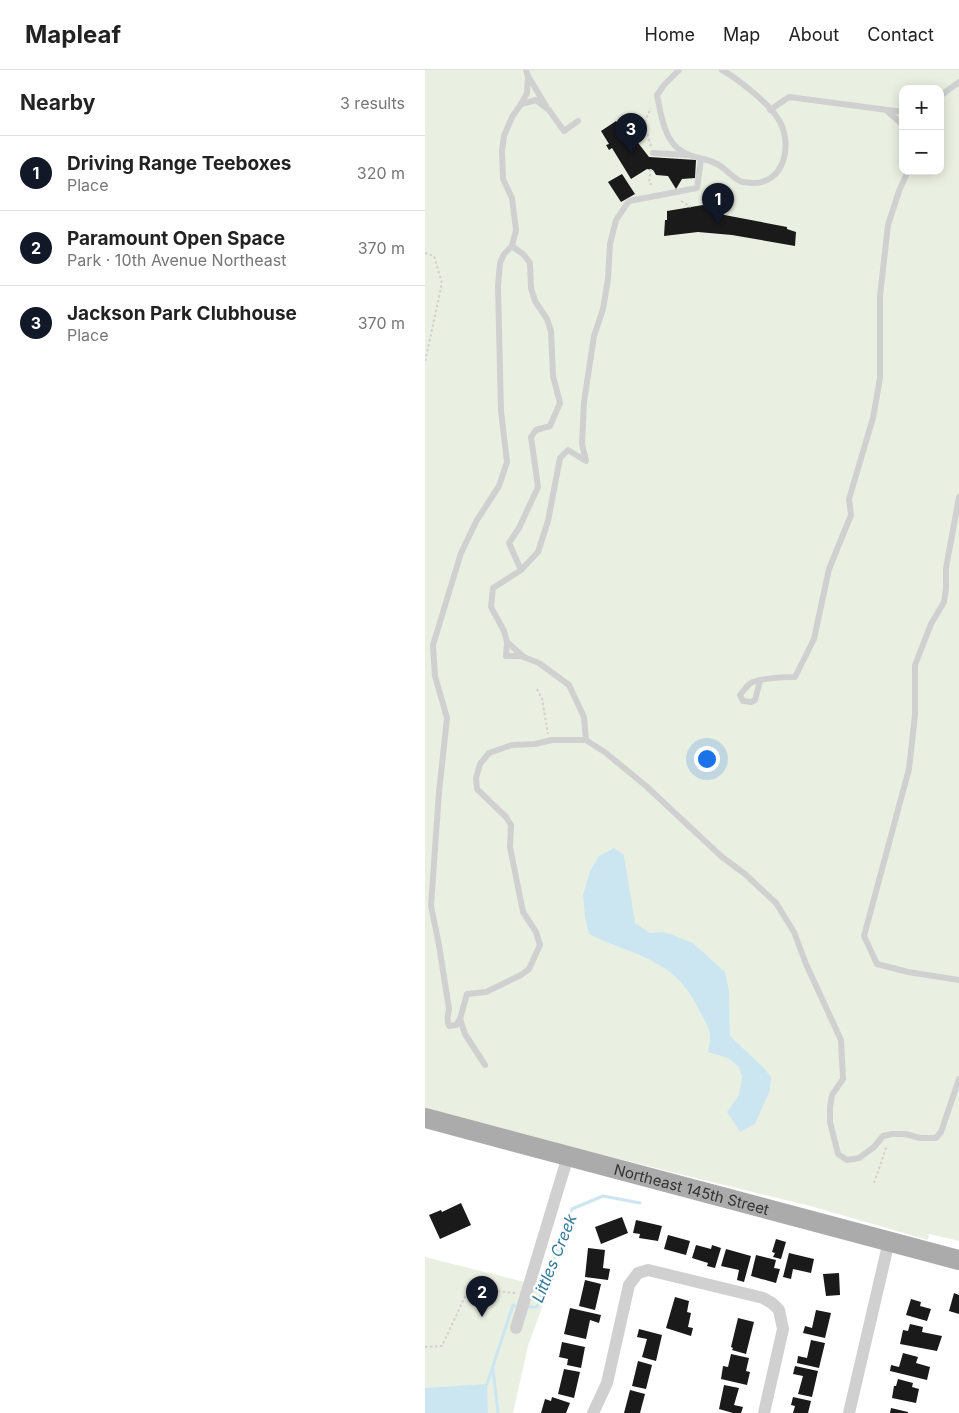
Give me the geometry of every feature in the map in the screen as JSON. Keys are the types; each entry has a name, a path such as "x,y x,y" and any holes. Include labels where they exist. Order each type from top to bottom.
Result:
{"main road":[{"name":"Northeast 145th Street","path":"425,1118 959,1260"}],"street":[{"path":"516,1328 568,1156"},
{"path":"849,1413 889,1242"},
{"path":"593,1413 607,1383 629,1286 638,1273 648,1270 763,1298 779,1310 783,1329 764,1413"}],"lane":[{"path":"679,70 657,95 663,124 675,147 690,155 724,167 740,182 758,183 772,177 781,169 787,150 785,136 778,117 734,77 722,70"},
{"path":"527,73 527,93 511,118 502,151 503,180 512,198 516,230 512,246 504,254 500,263 498,286 501,411 507,462 499,486 477,520 461,553 433,646 435,676 447,718 439,792 431,906 449,1009 447,1023 449,1026 456,1025 460,1019 467,994 486,992 505,984 529,969 540,945 536,932 523,912 510,847 511,826 506,816 477,789 476,778 480,764 489,753 512,745 586,740 606,753 646,786 723,857 745,874 776,903 794,932 806,964 841,1040 843,1079 832,1095 829,1122 838,1154 847,1160 859,1158 874,1147 883,1136 892,1134 936,1138 941,1132 959,1080"},
{"path":"527,73 564,131 578,121"},
{"path":"944,93 959,82"},
{"path":"770,110 789,97 899,112"},
{"path":"521,104 536,100 549,110"},
{"path":"886,111 899,122"},
{"path":"653,153 690,155"},
{"path":"586,740 584,717 569,685 539,663 521,656 506,656 507,642 504,631 491,607 493,588 521,570 538,552 548,521 560,458 569,450 586,461 582,444 584,402 594,336 603,309 608,279 610,244 616,220 629,201 697,188 701,159"},
{"path":"760,681 795,677 814,639 829,569 851,514 849,498 873,418 880,378 880,296 887,226 899,191 907,175"},
{"path":"512,246 524,255 530,263 531,288 551,331 553,376 560,403 550,426 536,430 531,436 538,486 519,528 509,543 521,570"},
{"path":"959,497 946,568 944,602 931,624 915,665 915,715 909,769 864,936 877,964 907,972 959,980"},
{"path":"507,642 524,657"},
{"path":"460,1019 465,1034 485,1064"}],"path":[{"path":"653,153 644,123 657,95"},
{"path":"425,253 434,256 442,283 425,362"},
{"path":"537,689 542,699 549,741"},
{"path":"874,1183 892,1134"},
{"path":"425,1347 442,1346 469,1288 526,1295"}],"green space":[{"path":"425,70 959,70 959,1241 929,1234 928,1240 814,1207 425,1111"},
{"path":"425,1257 549,1288 528,1346 513,1413 425,1413"}],"water":[{"path":"614,848 624,855 635,923 650,933 665,932 693,943 725,972 729,991 730,1036 771,1077 770,1090 755,1124 740,1132 727,1112 739,1095 742,1077 739,1067 728,1058 708,1052 709,1029 688,991 665,968 651,960 589,934 585,918 583,895 590,871 599,856"},
{"path":"487,1384 488,1413 425,1413 425,1388"}],"building":[{"path":"616,121 630,136 632,135 649,157 696,160 695,178 682,179 676,189 668,176 656,175 653,170 647,169 631,179 612,148 609,150 606,145 609,144 601,131"},
{"path":"622,174 635,194 621,202 608,182"},
{"path":"703,205 714,213 787,227 787,229 796,232 795,246 732,235 698,232 664,236 667,211"},
{"path":"461,1203 471,1225 440,1239 429,1215 441,1210 442,1212"},
{"path":"622,1217 628,1233 601,1244 595,1227"},
{"path":"636,1220 662,1226 658,1241 639,1238 640,1234 633,1233"},
{"path":"668,1235 690,1241 686,1255 664,1249"},
{"path":"776,1239 786,1242 781,1259 773,1257 775,1253 772,1252"},
{"path":"696,1245 711,1249 712,1245 721,1248 715,1268 707,1266 708,1263 692,1258"},
{"path":"588,1248 605,1250 603,1268 610,1269 608,1280 585,1277"},
{"path":"726,1249 751,1256 744,1282 737,1280 739,1270 721,1266"},
{"path":"789,1253 814,1259 811,1273 793,1269 791,1279 783,1277"},
{"path":"756,1255 776,1260 774,1268 780,1269 776,1283 751,1276"},
{"path":"839,1273 840,1295 826,1296 823,1274"},
{"path":"585,1280 601,1284 595,1310 579,1306"},
{"path":"954,1293 959,1295 959,1314 949,1311"},
{"path":"675,1297 689,1301 687,1312 691,1313 688,1327 693,1328 691,1336 666,1328"},
{"path":"911,1299 921,1302 920,1306 931,1309 927,1321 906,1315"},
{"path":"570,1308 601,1315 599,1323 590,1320 586,1339 564,1334"},
{"path":"816,1310 831,1313 825,1338 803,1333 805,1326 812,1328"},
{"path":"738,1318 754,1322 746,1354 732,1350 733,1348 731,1347"},
{"path":"910,1324 923,1327 922,1332 942,1336 937,1351 900,1344 903,1330 908,1331"},
{"path":"639,1329 662,1335 656,1361 642,1357 647,1339 637,1337"},
{"path":"811,1340 825,1343 819,1368 797,1363 798,1356 807,1358"},
{"path":"562,1342 585,1347 581,1368 567,1365 568,1359 559,1357"},
{"path":"903,1353 918,1357 916,1363 930,1367 927,1380 890,1371 891,1365 899,1367"},
{"path":"731,1354 749,1358 746,1371 750,1372 747,1385 721,1379 723,1366 728,1367"},
{"path":"638,1361 652,1365 646,1389 632,1386"},
{"path":"795,1366 818,1371 812,1397 798,1394 803,1376 793,1374"},
{"path":"564,1369 580,1372 574,1398 558,1394"},
{"path":"898,1379 913,1383 912,1387 919,1389 916,1403 892,1398 894,1386 896,1386"},
{"path":"724,1385 739,1388 734,1405 743,1407 741,1413 719,1409"},
{"path":"630,1390 645,1394 640,1413 624,1413"},
{"path":"552,1397 570,1403 566,1413 541,1413 545,1399 551,1401"},
{"path":"793,1397 811,1401 808,1413 793,1413 795,1406 791,1405"},
{"path":"891,1408 908,1412 908,1413 890,1413"}],"waterway":[{"name":"Littles Creek","path":"527,1307 537,1307 572,1209 603,1196 640,1203"},
{"name":"Littles Creek","path":"487,1384 513,1305 515,1306"},
{"path":"493,1369 498,1413"}],"place":[{"name":"Jackson Park Clubhouse","path":"631,154"},
{"name":"Driving Range Teeboxes","path":"718,224"},
{"name":"Paramount Open Space","path":"482,1317"}]}
